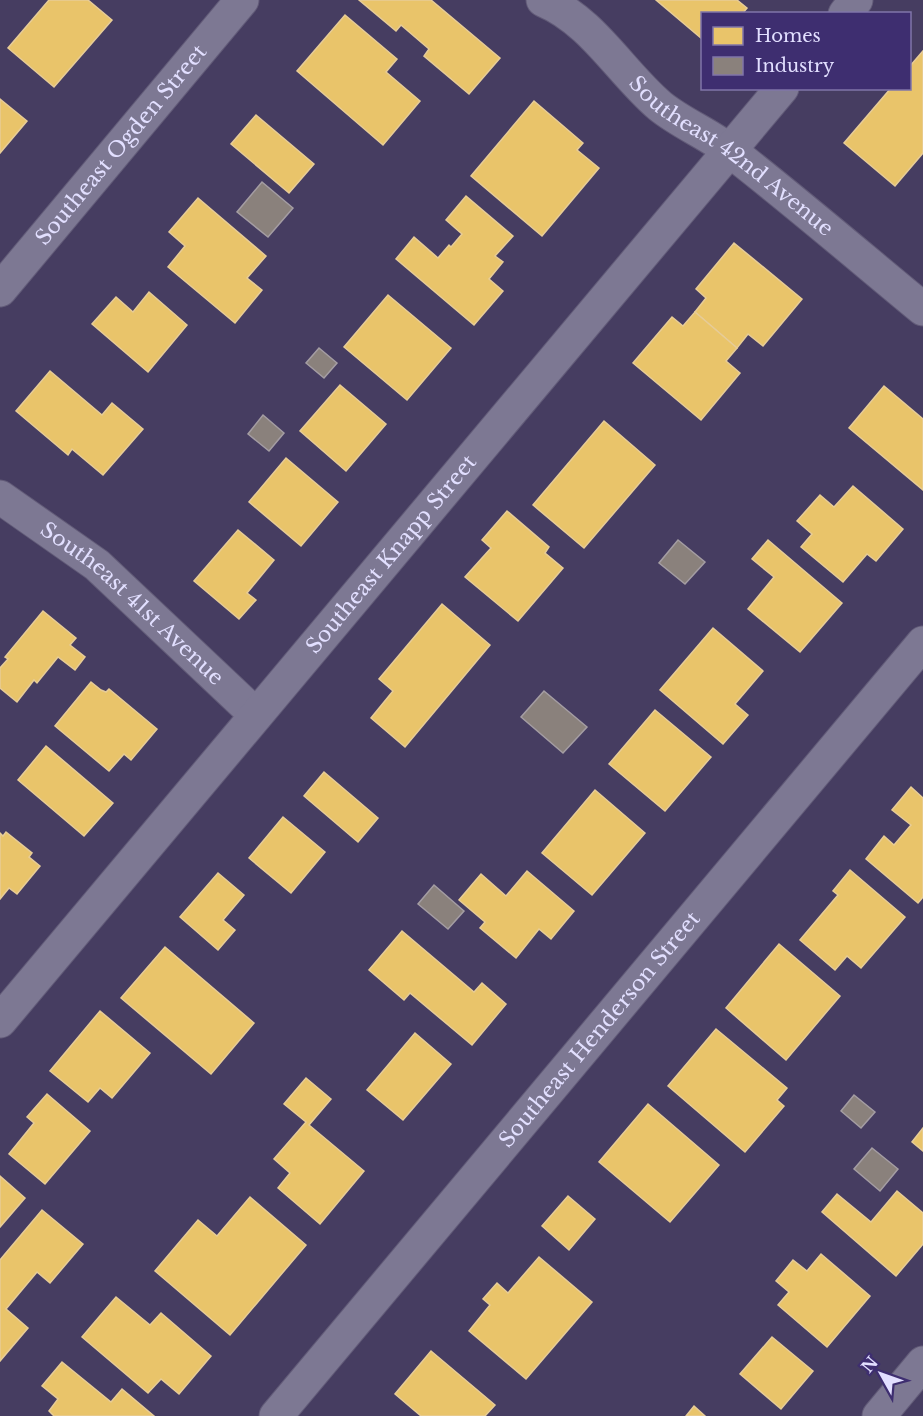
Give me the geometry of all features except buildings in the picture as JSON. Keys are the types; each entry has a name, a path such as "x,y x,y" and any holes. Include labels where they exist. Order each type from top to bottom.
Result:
{"street":[{"name":"Southeast Ogden Street","path":"0,290 242,0"},
{"name":"Southeast 42nd Avenue","path":"543,0 567,14 600,41 642,91 668,112 730,150 923,309"},
{"path":"846,12 856,0"},
{"name":"Southeast Knapp Street","path":"0,1021 780,90"},
{"name":"Southeast 41st Avenue","path":"0,497 97,565 256,715"},
{"name":"Southeast Henderson Street","path":"276,1416 923,643"},
{"path":"879,1416 923,1363"}]}
